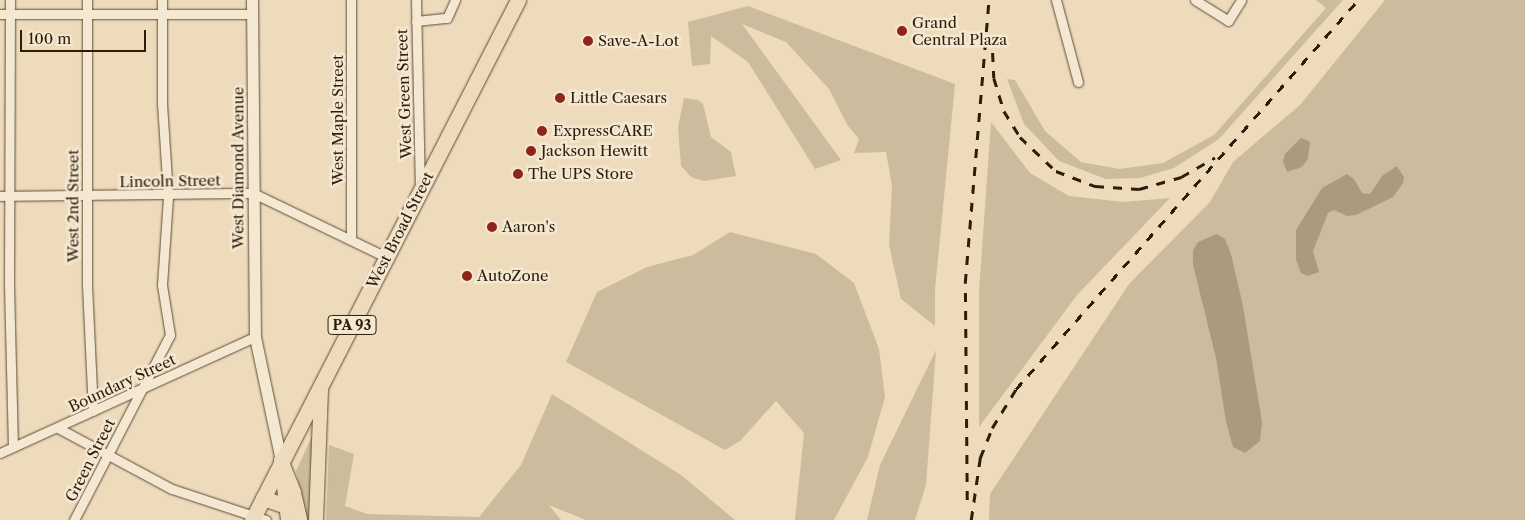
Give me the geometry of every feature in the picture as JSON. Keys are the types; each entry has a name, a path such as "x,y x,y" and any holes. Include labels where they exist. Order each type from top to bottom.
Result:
{"highway":[{"name":"West Broad Street","path":"281,460 321,387 420,188 518,0"},
{"name":"PA 93","path":"257,519 263,499 281,460"},
{"path":"263,499 287,513"}],"main road":[{"path":"316,520 321,387"},
{"path":"281,460 287,513"},
{"path":"281,460 294,493 300,520"}],"street":[{"path":"10,0 5,14 5,196 13,446"},
{"name":"West 2nd Street","path":"87,0 87,196 93,411"},
{"name":"Green Street","path":"74,520 170,335 162,285 168,196 162,103 162,0"},
{"name":"West Diamond Avenue","path":"252,0 255,336 281,460"},
{"name":"West Maple Street","path":"351,0 351,240"},
{"name":"West Green Street","path":"416,0 420,188"},
{"path":"416,21 447,18 455,0"},
{"path":"1056,0 1078,82"},
{"path":"1195,0 1228,21 1241,0"},
{"path":"5,14 252,14"},
{"name":"Lincoln Street","path":"5,196 168,196 253,193 386,257"},
{"name":"Boundary Street","path":"0,453 255,336"},
{"path":"58,428 107,456 172,489 257,519"},
{"path":"263,499 270,520"}],"shaded area":[{"path":"1316,0 1343,0 1219,139 1174,168 1140,178 1106,179 1059,161 1024,124 1007,79 1015,80 1045,131 1081,162 1119,169 1163,163 1214,135 1326,8"},
{"path":"1385,0 1525,0 1525,520 989,520 990,494 1129,284 1210,202 1233,162 1300,105"},
{"path":"748,6 955,84 935,290 935,326 901,299 889,245 892,186 886,152 854,153 859,139 848,126 829,89 786,42 742,24 841,160 815,169 748,62 711,36 710,64 692,66 688,22"},
{"path":"684,98 698,100 703,104 711,137 731,152 736,176 704,181 691,177 681,166 678,127"},
{"path":"991,122 1030,173 1069,196 1123,202 1170,198 1077,295 979,427 979,291"},
{"path":"1301,138 1310,142 1308,159 1302,167 1287,172 1283,161 1285,154"},
{"path":"1397,166 1404,177 1403,183 1393,197 1356,215 1347,216 1334,210 1328,213 1313,251 1319,272 1308,276 1301,273 1296,260 1296,230 1322,188 1347,174 1354,179 1362,193 1370,194 1383,175"},
{"path":"730,232 816,254 854,283 879,349 885,397 868,457 834,520 795,520 804,433 776,401 740,441 725,450 566,362 597,292 647,267 693,255"},
{"path":"1217,234 1225,239 1231,254 1243,306 1262,422 1260,441 1245,453 1233,447 1226,422 1216,358 1193,265 1193,250 1198,242"},
{"path":"936,350 926,485 915,520 867,520 880,465"},
{"path":"552,394 681,475 735,520 586,520 549,505 561,520 326,520 329,445 354,454 345,506 367,514 479,517 521,465"},
{"path":"313,434 312,520 306,520 296,471"}],"railway":[{"path":"967,500 965,283 989,0"},
{"path":"971,520 980,458 992,428 1016,389 1358,0"},
{"path":"992,35 994,78 1004,111 1020,137 1056,171 1095,186 1139,189 1181,177 1215,157"}],"place":[{"name":"Grand Central Plaza","path":"902,31"},
{"name":"Save-A-Lot","path":"588,41"},
{"name":"Little Caesars","path":"560,98"},
{"name":"ExpressCARE","path":"542,131"},
{"name":"Jackson Hewitt","path":"531,151"},
{"name":"The UPS Store","path":"518,174"},
{"name":"Aaron's","path":"492,227"},
{"name":"AutoZone","path":"467,276"}]}
